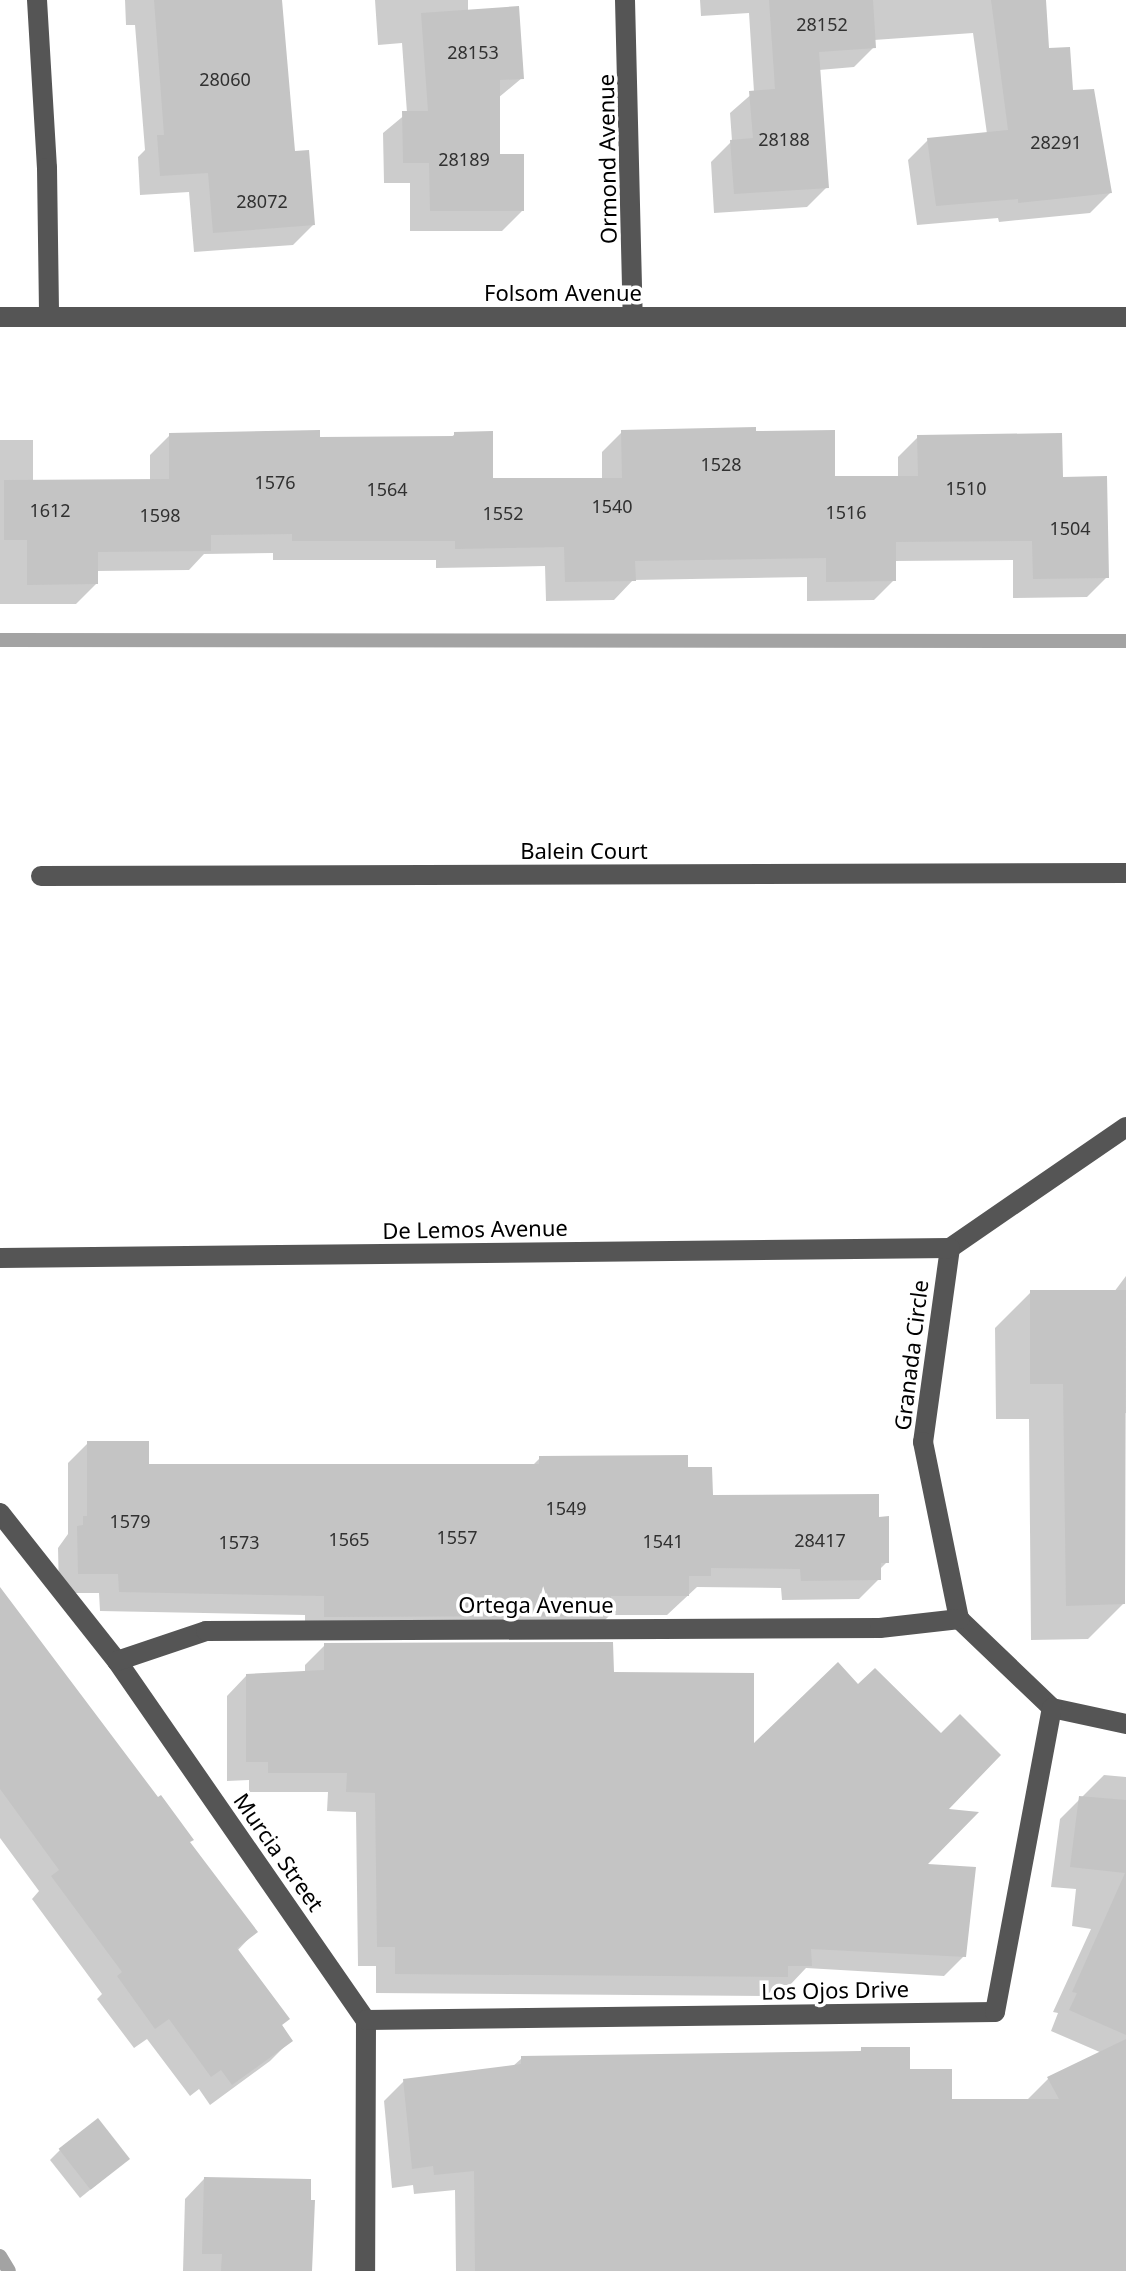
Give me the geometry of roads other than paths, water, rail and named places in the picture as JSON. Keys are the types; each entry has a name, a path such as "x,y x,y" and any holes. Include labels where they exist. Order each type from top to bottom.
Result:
{"street":[{"path":"37,0 47,168 49,316"},
{"name":"Ormond Avenue","path":"625,0 629,31 633,317"},
{"name":"Folsom Avenue","path":"0,317 1126,317"},
{"name":"Balein Court","path":"41,876 1126,873"},
{"path":"950,1248 1126,1127"},
{"name":"De Lemos Avenue","path":"0,1258 950,1248"},
{"name":"Granada Circle","path":"950,1248 923,1442 959,1619"},
{"name":"Murcia Street","path":"0,1513 117,1661 366,2020"},
{"path":"959,1619 1052,1708 1126,1724"},
{"name":"Ortega Avenue","path":"117,1661 206,1631 880,1628 959,1619"},
{"name":"Los Ojos Drive","path":"366,2020 995,2012 1052,1708"},
{"path":"365,2271 366,2020"}],"waterway":[{"path":"0,640 1126,641"},
{"path":"0,2256 9,2271"}]}
